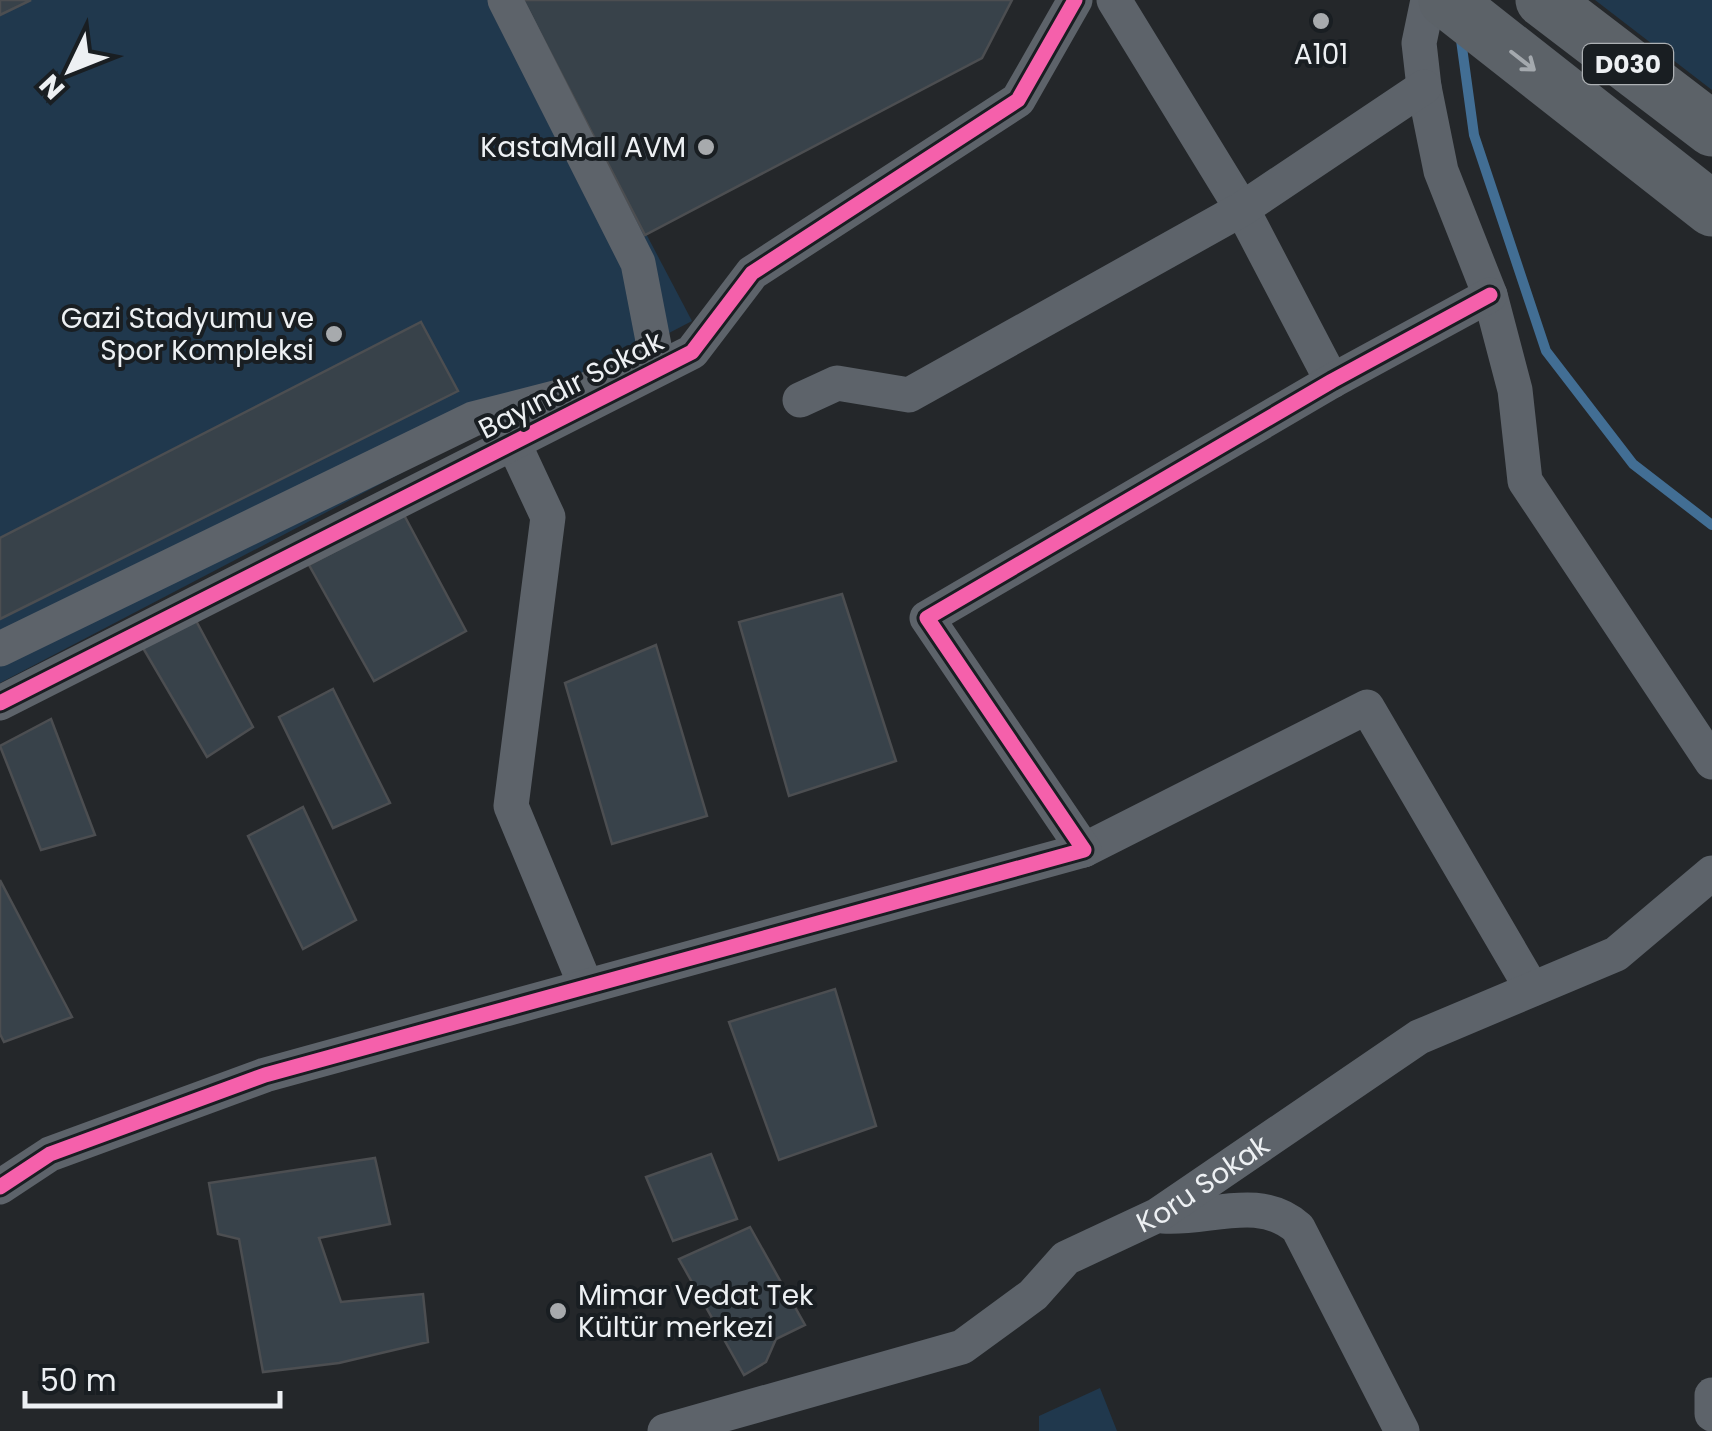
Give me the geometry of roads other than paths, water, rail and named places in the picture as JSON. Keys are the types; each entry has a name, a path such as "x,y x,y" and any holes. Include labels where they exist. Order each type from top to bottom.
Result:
{"highway":[{"path":"1446,0 1712,208"},
{"name":"D030","path":"1544,0 1712,128"}],"street":[{"path":"0,649 473,420 586,390 656,356 638,263 505,0"},
{"name":"Bayındır Sokak","path":"0,704 692,352 752,273 1018,100 1075,0"},
{"path":"1114,0 1242,210 1332,381"},
{"path":"1428,0 1419,43 1441,172 1490,296 1516,390 1526,480 1712,762"},
{"path":"800,400 837,383 909,395 1242,210 1424,87"},
{"path":"1084,850 927,618 1332,381 1490,296"},
{"path":"513,442 548,517 511,806 585,984"},
{"path":"0,1187 50,1154 264,1075 1084,850 1367,707 1532,989"},
{"name":"Koru Sokak","path":"665,1431 962,1347 1033,1295 1066,1258 1158,1216 1419,1036 1616,954 1712,872"},
{"path":"1158,1216 1245,1209 1288,1219 1402,1431"},
{"path":"1712,1395 1712,1414"}],"waterway":[{"path":"1461,40 1474,135 1546,351 1633,464 1712,525"}],"place":[{"name":"A101","path":"1321,21"},
{"name":"KastaMall AVM","path":"706,147"},
{"name":"Gazi Stadyumu ve Spor Kompleksi","path":"334,334"},
{"name":"Mimar Vedat Tek Kültür merkezi","path":"558,1311"}]}
